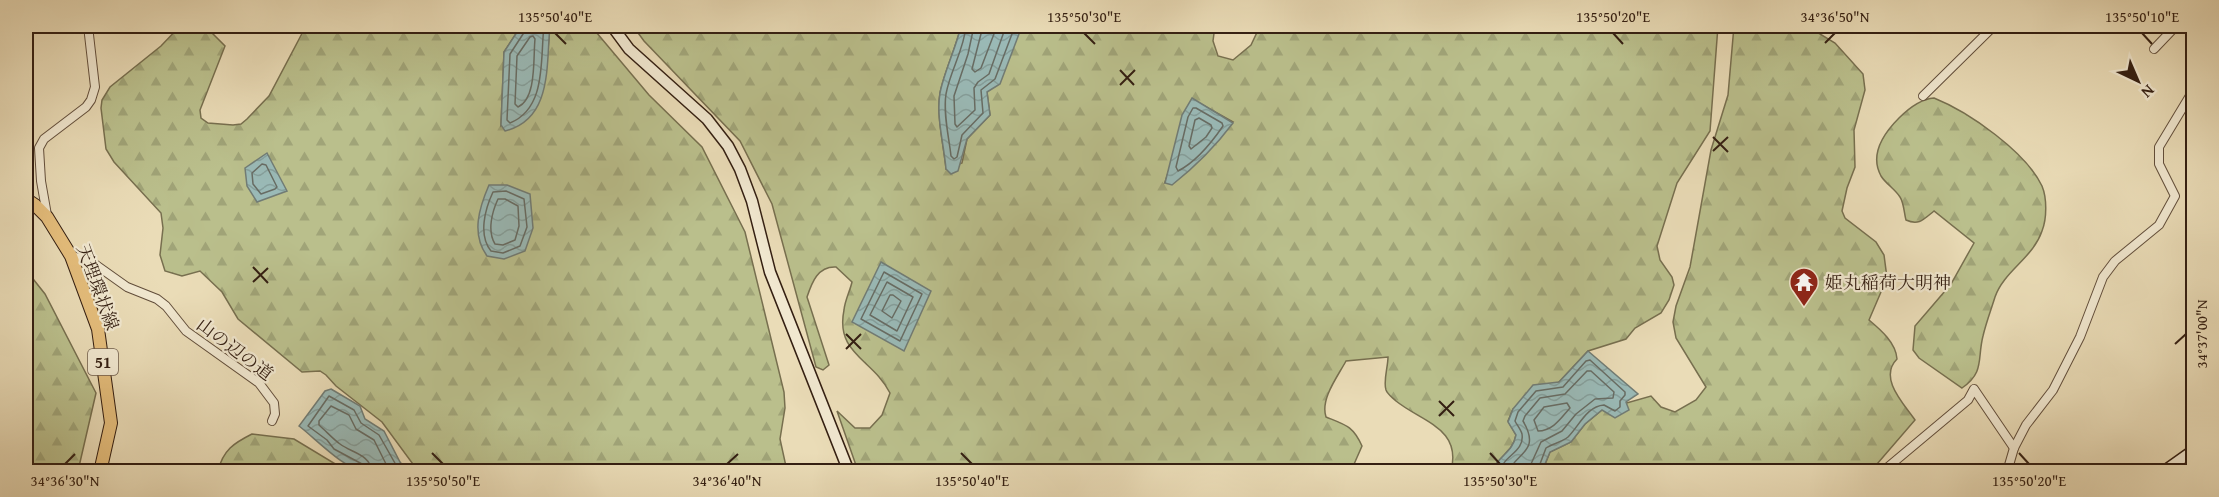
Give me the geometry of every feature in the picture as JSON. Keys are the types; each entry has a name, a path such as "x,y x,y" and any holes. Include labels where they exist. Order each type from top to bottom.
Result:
{"highway":[{"path":"2185,471 2193,465"}],"main road":[{"name":"天理環状線","path":"26,199 47,217 71,256 98,330 111,423 100,471"}],"street":[{"path":"47,217 41,181 39,148 44,139 92,100 95,87 88,26"},
{"path":"612,26 628,49 707,119 728,146 736,161 752,201 770,272 849,471"},
{"path":"1923,96 1994,26"},
{"path":"2154,49 2176,26"},
{"path":"2007,471 2014,447 2026,425 2052,390 2080,337 2103,277 2115,261 2159,225 2172,204 2175,196 2159,164 2159,147 2193,89"},
{"name":"山の辺の道","path":"71,256 89,260 127,287 157,299 166,306 186,331 259,383 274,403 275,414 272,421"},
{"path":"1882,471 1968,400 1974,389 2014,447"},
{"path":"2163,471 2193,450"}],"green space":[{"path":"180,26 205,26 225,46 200,110 201,118 208,123 233,125 241,124 269,96 306,26 521,26 504,52 501,125 548,49 550,26 591,26 649,95 702,147 745,232 784,392 785,408 780,439 787,471 418,471 382,422 320,371 302,372 238,319 222,292 200,271 182,276 165,271 160,255 163,228 161,213 114,162 106,149 101,108 102,100 110,87 161,46"},
{"path":"633,26 961,26 942,85 939,102 946,169 962,163 967,139 990,115 987,92 1022,26 1215,26 1213,41 1218,56 1233,60 1251,45 1260,26 1718,26 1710,131 1677,183 1657,246 1660,260 1672,277 1674,285 1669,300 1661,313 1635,328 1626,339 1588,351 1559,382 1513,409 1508,421 1516,435 1515,440 1494,467 1497,472 1451,471 1453,457 1451,445 1445,435 1428,421 1396,401 1387,392 1385,382 1388,357 1346,361 1325,403 1326,417 1348,427 1362,446 1351,471 858,471 837,411 855,428 870,428 882,415 890,393 883,381 850,347 845,337 844,310 852,282 836,267 830,267 820,272 807,297 829,365 823,370 816,367 772,204 740,141 644,41","holes":["1192,99 1233,122 1165,182"]},
{"path":"1734,26 1807,26 1835,43 1863,74 1865,90 1854,130 1855,167 1842,211 1845,218 1876,242 1884,255 1887,278 1869,320 1894,348 1897,359 1892,366 1891,382 1899,399 1915,420 1871,471 1542,472 1550,452 1571,442 1585,424 1602,410 1651,396 1661,407 1675,412 1696,400 1706,387 1676,338 1673,322 1676,306 1690,267 1711,150 1728,95"},
{"path":"1934,98 1979,123 2010,147 2034,173 2042,186 2046,202 2045,220 2038,241 1999,288 1984,331 1977,371 1962,388 1919,358 1913,350 1915,326 1951,284 1974,243 1934,211 1918,222 1906,220 1901,199 1881,176 1877,160 1880,144 1893,124 1915,105"},
{"path":"26,270 45,294 96,393 78,471 26,471"},
{"path":"252,434 294,439 347,471 218,471 226,452"}],"water":[{"path":"521,26 550,26 547,73 539,103 532,115 521,125 505,131 501,125 504,52"},
{"path":"961,26 1022,26 1000,84 987,92 990,115 967,139 958,171 951,174 946,169 939,102 942,85"},
{"path":"1192,98 1233,123 1205,156 1172,185 1165,183 1182,115"},
{"path":"267,153 287,191 257,202 247,186 245,168"},
{"path":"489,185 507,185 530,194 533,228 525,251 504,259 487,256 479,239 478,221"},
{"path":"881,262 931,291 904,351 852,322"},
{"path":"1588,351 1638,394 1626,402 1629,410 1615,418 1602,410 1585,424 1571,442 1550,452 1542,471 1497,471 1494,467 1515,440 1516,435 1508,422 1513,409 1533,385 1559,382"},
{"path":"331,389 360,406 365,419 384,431 400,462 408,471 365,472 357,470 339,460 299,426 325,391"}],"place":[{"name":"姫丸稲荷大明神","path":"1804,308"}]}
